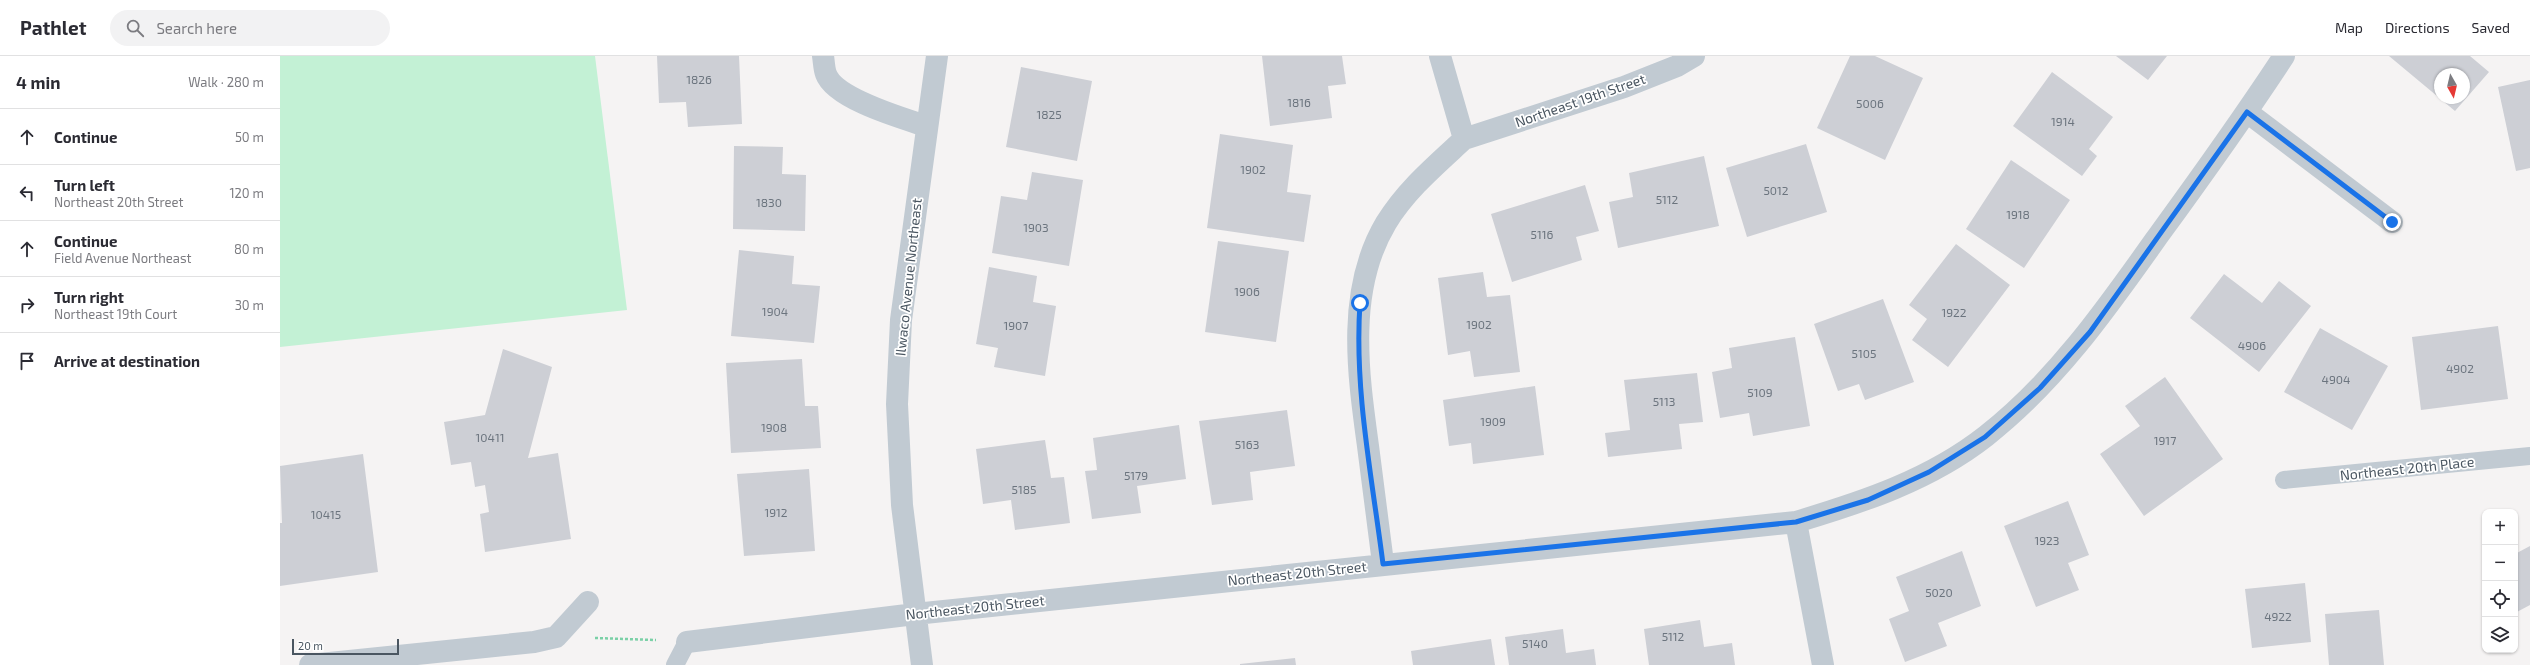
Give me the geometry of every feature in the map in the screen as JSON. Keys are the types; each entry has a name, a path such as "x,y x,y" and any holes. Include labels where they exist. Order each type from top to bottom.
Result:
{"street":[{"path":"823,56 826,76 842,92 870,107 926,126"},
{"name":"Ilwaco Avenue Northeast","path":"922,665 902,505 897,404 901,320 926,126 937,56"},
{"path":"1383,564 1360,389 1358,340 1360,303 1369,263 1386,224 1409,192 1464,139 1440,56"},
{"name":"Northeast 19th Street","path":"1464,139 1624,87 1677,66 1694,56"},
{"name":"Northeast 20th Street","path":"687,642 915,614 1796,522 1868,500 1929,472 1985,437 2040,388 2090,332 2247,112 2284,56"},
{"path":"2247,112 2392,222"},
{"path":"1796,522 1823,665"},
{"path":"310,665 534,642 556,637 588,602"}],"lane":[{"name":"Northeast 20th Place","path":"2284,480 2530,456"},
{"path":"675,665 687,642"}],"path":[{"path":"556,637 687,642"}],"green space":[{"path":"280,56 595,56 627,310 280,347"}],"building":[{"path":"657,56 739,56 742,124 688,127 686,102 659,103"},
{"path":"1262,56 1342,56 1346,84 1328,86 1332,118 1270,126"},
{"path":"1850,56 1875,56 1923,78 1885,160 1817,128"},
{"path":"2116,56 2167,56 2148,80"},
{"path":"2389,56 2470,56 2489,72 2470,94 2470,68 2434,68 2434,94"},
{"path":"1021,67 1092,81 1077,161 1006,147"},
{"path":"2052,72 2113,117 2089,149 2097,156 2082,176 2013,126"},
{"path":"2530,80 2530,168 2516,171 2498,87"},
{"path":"2447,104 2461,104 2455,111"},
{"path":"1220,134 1293,145 1287,192 1311,195 1304,242 1207,228"},
{"path":"1806,144 1827,212 1747,237 1726,168"},
{"path":"734,146 783,147 782,174 806,175 805,231 733,229"},
{"path":"1704,156 1719,226 1618,248 1609,202 1633,197 1629,173"},
{"path":"2011,160 2070,200 2024,268 1966,229"},
{"path":"1032,172 1083,180 1069,266 992,253 1001,196 1027,200"},
{"path":"1585,185 1599,231 1576,237 1582,260 1512,282 1491,214"},
{"path":"1218,241 1289,251 1276,342 1205,332"},
{"path":"1956,244 2010,285 1948,367 1912,340 1927,319 1909,305"},
{"path":"739,250 794,256 792,284 820,286 814,343 731,336"},
{"path":"989,267 1037,276 1033,302 1056,306 1045,376 994,367 998,348 976,344"},
{"path":"1483,272 1487,297 1510,295 1520,372 1474,377 1470,351 1448,355 1438,278"},
{"path":"2224,274 2262,303 2279,281 2311,306 2259,372 2190,318"},
{"path":"1883,299 1914,382 1865,400 1859,384 1838,391 1814,324"},
{"path":"2498,326 2508,399 2421,410 2412,337"},
{"path":"2320,328 2388,366 2352,430 2284,392"},
{"path":"1795,337 1810,426 1753,436 1749,413 1720,418 1712,372 1732,368 1729,348"},
{"path":"503,349 552,367 528,458 558,453 571,539 485,552 480,514 489,512 485,485 475,487 471,462 451,465 444,422 485,415"},
{"path":"802,359 805,406 818,406 821,448 731,453 726,363"},
{"path":"1697,373 1703,422 1679,424 1682,449 1608,457 1605,433 1630,430 1624,380"},
{"path":"2165,377 2223,459 2144,516 2100,454 2140,426 2125,406"},
{"path":"1535,386 1544,455 1473,464 1471,443 1449,446 1443,400"},
{"path":"1287,410 1295,466 1250,472 1253,500 1212,505 1199,421"},
{"path":"1179,425 1186,479 1137,486 1141,513 1092,519 1085,471 1097,470 1093,438"},
{"path":"1045,440 1051,478 1064,477 1070,523 1015,530 1011,500 983,504 976,449"},
{"path":"363,454 378,572 280,586 280,523 282,523 280,466"},
{"path":"809,469 815,551 744,556 737,474"},
{"path":"2068,501 2089,555 2068,563 2079,590 2036,607 2004,526"},
{"path":"2530,546 2530,605 2518,611 2518,581 2518,552"},
{"path":"1962,551 1981,606 1938,623 1947,646 1905,662 1889,619 1909,611 1896,577"},
{"path":"2305,583 2311,642 2252,648 2245,589"},
{"path":"2379,610 2384,665 2329,665 2325,614"},
{"path":"1700,620 1704,647 1732,643 1735,665 1649,665 1644,629"},
{"path":"1563,629 1566,653 1594,649 1596,665 1509,665 1505,637"},
{"path":"1491,639 1495,665 1413,665 1411,651"},
{"path":"1295,658 1296,665 1240,665 1240,664"}],"route":[{"path":"1360,303 1358,340 1360,389 1383,564 1796,522 1868,500 1929,472 1985,437 2040,388 2090,332 2247,112 2392,222"}]}
